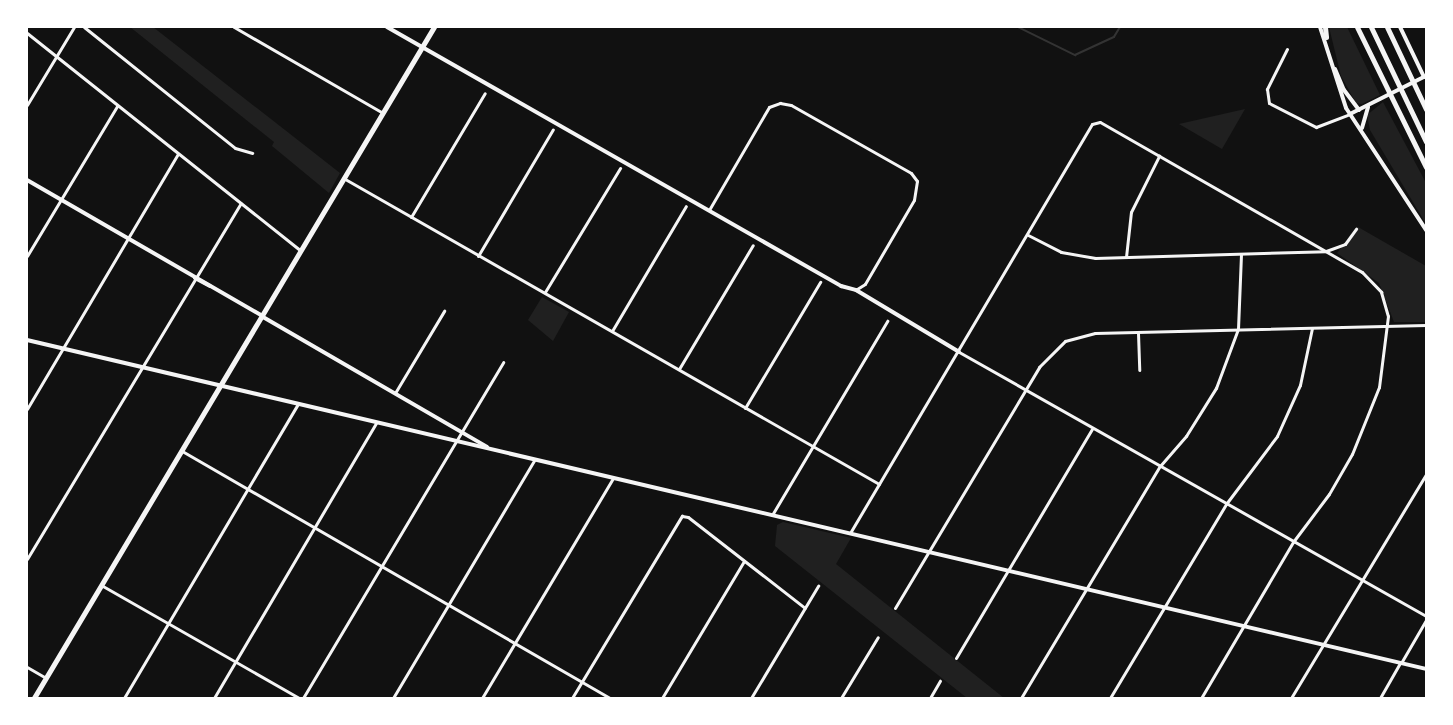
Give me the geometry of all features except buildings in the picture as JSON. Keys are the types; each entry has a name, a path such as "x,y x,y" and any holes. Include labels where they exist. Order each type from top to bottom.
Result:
{"highway":[{"path":"1322,27 1326,37"},
{"path":"1357,27 1389,99 1426,167"},
{"path":"1371,27 1400,94 1426,142"},
{"path":"1387,27 1426,109"}],"main road":[{"path":"387,27 841,286 856,290 959,352"},
{"path":"34,698 434,27"},
{"path":"1350,114 1425,79 1400,27"},
{"path":"1326,37 1350,114 1426,230"},
{"path":"1334,66 1344,90 1359,110"},
{"path":"1361,129 1368,105"},
{"path":"27,180 490,448"},
{"path":"27,340 1426,669"}],"street":[{"path":"27,105 74,27"},
{"path":"84,27 235,148 252,153"},
{"path":"234,27 384,114"},
{"path":"27,33 302,251"},
{"path":"1287,49 1267,89 1269,103 1316,127 1350,114"},
{"path":"411,217 485,93"},
{"path":"708,210 767,110 776,103 791,105 910,173 918,186 914,200 865,284 856,290"},
{"path":"27,256 117,106"},
{"path":"850,533 1095,121 1326,251 1375,283 1384,300 1389,326 1379,387 1363,432 1329,494 1293,542 1200,698"},
{"path":"478,256 553,129"},
{"path":"27,409 178,154"},
{"path":"1126,257 1131,212 1159,156"},
{"path":"545,293 620,168"},
{"path":"345,179 879,484"},
{"path":"27,559 241,203"},
{"path":"612,331 686,206"},
{"path":"1028,235 1077,256 1241,255 1326,251 1345,244 1356,229"},
{"path":"679,369 753,245"},
{"path":"1021,698 1160,466 1210,400 1230,357 1238,329 1241,255"},
{"path":"745,408 820,282"},
{"path":"395,393 444,311"},
{"path":"772,515 887,321"},
{"path":"895,608 1044,358 1065,341 1084,334 1426,325"},
{"path":"1110,698 1226,504 1250,476 1289,413 1305,370 1312,328"},
{"path":"1138,333 1139,370"},
{"path":"959,352 1426,618 1380,698"},
{"path":"303,698 503,362"},
{"path":"124,698 298,405"},
{"path":"214,698 376,423"},
{"path":"956,658 1092,429"},
{"path":"182,451 247,491 609,698"},
{"path":"393,698 535,459"},
{"path":"1291,698 1361,580 1400,523 1426,474"},
{"path":"482,698 613,477"},
{"path":"572,698 684,515 805,608"},
{"path":"662,698 744,561"},
{"path":"101,585 299,698"},
{"path":"752,698 818,586"},
{"path":"841,698 878,636"},
{"path":"27,667 46,678"},
{"path":"930,698 940,681"}],"shaded area":[{"path":"130,27 153,27 340,173 329,193 272,146 274,142"},
{"path":"1329,27 1347,27 1380,95 1362,104 1356,103 1341,76"},
{"path":"1383,102 1426,183 1426,224 1370,130 1367,115"},
{"path":"1245,109 1222,149 1179,124"},
{"path":"1358,227 1426,266 1426,322 1394,322 1379,283 1337,253"},
{"path":"542,297 569,312 553,341 528,320"},
{"path":"783,522 851,538 836,564 1004,698 967,698 775,546 777,525"}],"waterway":[{"path":"1018,27 1075,55 1114,37 1120,27"}]}
